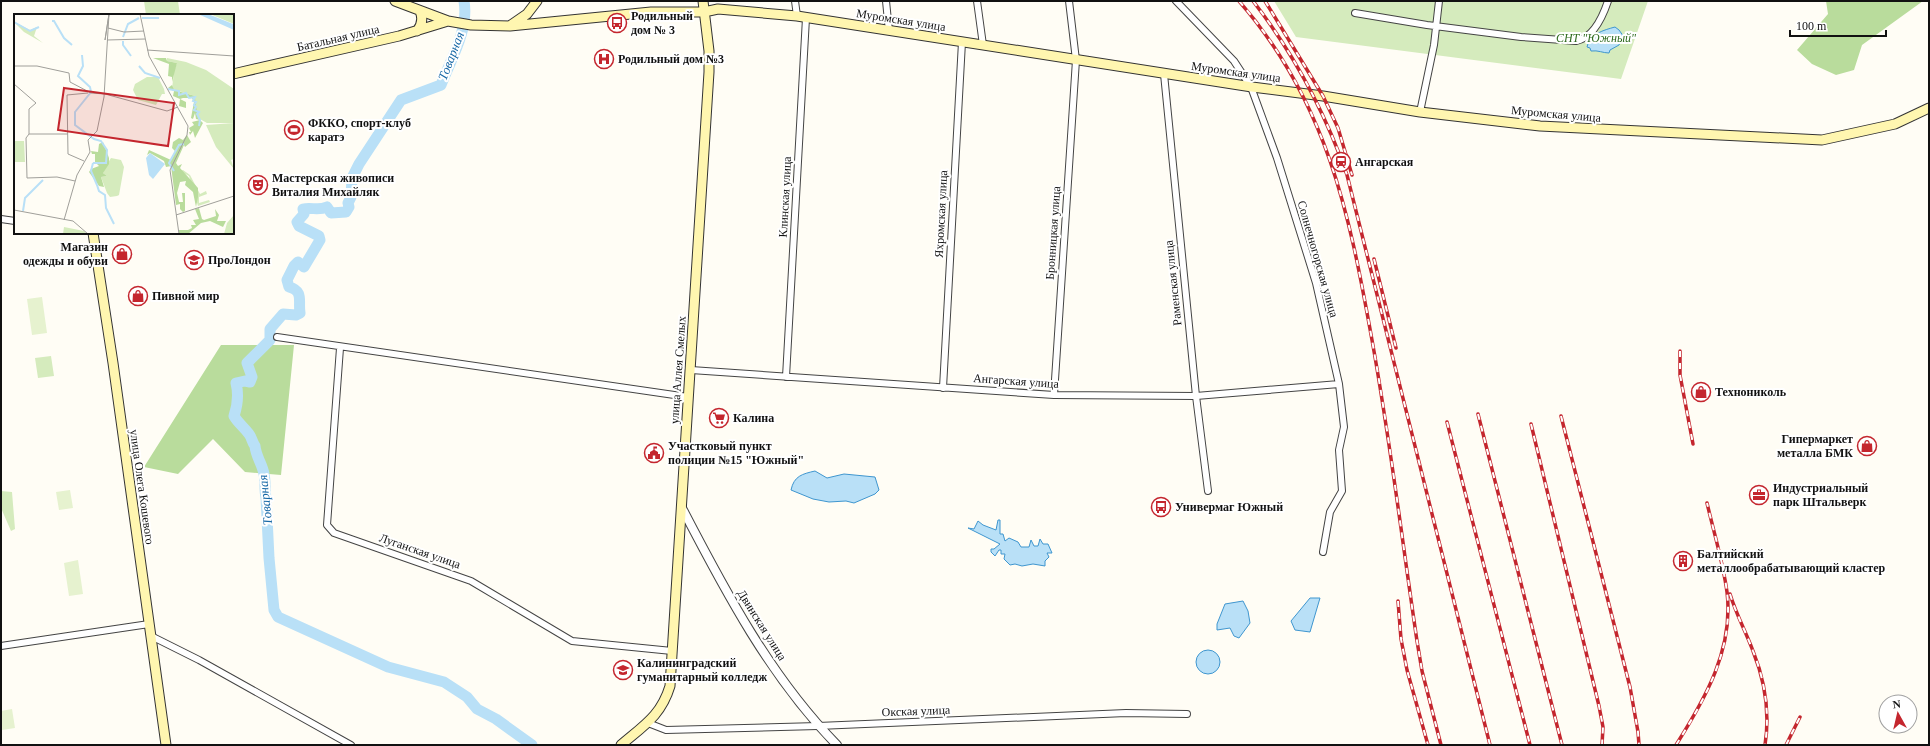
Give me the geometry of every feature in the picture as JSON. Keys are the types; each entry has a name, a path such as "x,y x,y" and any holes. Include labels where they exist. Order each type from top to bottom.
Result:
{"main road":[{"name":"Муромская улица","path":"395,1 451,22 471,25 510,26 651,12 704,12 718,9 801,17 1076,60"},
{"path":"510,26 527,14 536,1"},
{"name":"улица Аллея Смелых","path":"621,745 648,723 666,701 670,686 710,72 703,1"},
{"path":"417,31 421,24 422,16 420,11"},
{"path":"527,14 529,21 535,24"},
{"name":"Батальная улица","path":"234,74 451,22"},
{"path":"1076,60 1164,74"},
{"name":"Муромская улица","path":"1164,74 1323,96 1420,112 1569,128 1822,140 1896,124 1929,108"},
{"name":"улица Олега Кошевого","path":"93,234 112,356 166,745"}],"street":[{"name":"Клинская улица","path":"786,377 801,17 795,1"},
{"path":"886,1 889,31"},
{"path":"977,1 983,45"},
{"path":"1069,1 1076,60"},
{"name":"Солнечногорская улица","path":"1176,1 1234,62 1251,87 1277,158 1316,283 1339,384 1344,427 1339,450 1342,491 1330,512 1323,552"},
{"path":"1420,112 1434,46 1439,1"},
{"path":"1355,13 1521,37 1576,41 1585,39 1602,19 1608,1"},
{"name":"Яхромская улица","path":"942,388 962,42"},
{"name":"Бронницкая улица","path":"1054,395 1076,60"},
{"name":"Раменская улица","path":"1164,74 1196,396 1208,491"},
{"path":"1,219 14,221"},
{"path":"277,338 688,397"},
{"name":"Луганская улица","path":"340,348 327,525 330,530 334,533 471,581 572,641 672,651"},
{"name":"Ангарская улица","path":"691,370 1054,395 1196,396 1339,384"},
{"name":"Двинская улица","path":"682,508 729,595 770,662 818,726 837,745"},
{"path":"1,646 149,624"},
{"path":"151,636 199,660 351,745"},
{"name":"Окская улица","path":"648,723 666,730 818,726 1126,713 1187,714"}],"green space":[{"path":"144,1 178,1 180,14 146,14"},
{"name":"СНТ \"Южный\"","path":"1274,1 1648,1 1621,79 1296,37"},
{"path":"1826,1 1923,1 1862,45 1854,70 1836,75 1812,64 1797,50 1828,14"},
{"path":"42,297 47,333 32,335 27,299"},
{"path":"221,345 294,345 281,475 245,472 213,439 178,474 144,467"},
{"path":"51,356 54,376 38,378 35,358"},
{"path":"70,490 73,508 59,510 56,492"},
{"path":"1,491 12,492 15,529 11,531 1,508"},
{"path":"78,560 83,594 69,596 64,563"},
{"path":"12,709 15,728 2,730 1,711"}],"water":[{"path":"1615,27 1624,37 1619,45 1610,50 1609,53 1591,51 1590,48 1587,47 1591,39 1598,33"},
{"path":"815,471 827,478 844,474 875,477 879,490 875,494 854,503 846,501 829,502 813,499 791,490 792,485 799,476"},
{"path":"998,520 1000,520 1000,534 1003,534 1005,541 1009,538 1018,542 1021,547 1029,547 1031,540 1034,546 1038,546 1040,539 1043,544 1048,544 1052,553 1047,553 1049,557 1045,561 1045,566 1033,564 1022,566 1015,564 1010,565 1004,559 1005,554 1001,554 1001,550 999,550 995,556 991,552 991,549 994,549 1000,544 968,528 974,529 978,521 983,525 996,530"},
{"path":"1310,598 1320,598 1310,632 1295,630 1291,621"},
{"path":"1243,601 1248,611 1250,623 1239,638 1234,636 1230,628 1217,630 1217,624 1225,604"},
{"path":"1208,650 1217,653 1220,662 1217,671 1208,674 1199,671 1196,662 1199,653"}],"waterway":[{"name":"Товарная","path":"464,1 465,12 462,33 441,85 401,100 359,164 352,178 351,197 348,203 349,207 346,212 331,213 327,207 321,209 303,209 304,214 297,222 299,226 319,236 320,240 304,267 298,262 294,266 287,280 289,287 297,291 299,294 300,313 296,315 283,314 270,329 270,340 247,363 252,377 250,382 245,381 236,383 238,400 234,416 251,437 264,474 274,610 278,617 388,667 444,682 467,697 477,709 496,719 532,745"}],"railway":[{"path":"1239,1 1269,39 1294,79 1314,119 1330,160 1343,203 1354,247 1378,377 1422,671 1441,745"},
{"path":"1253,1 1282,42 1307,84 1329,129 1347,175 1490,745"},
{"path":"1265,1 1323,96 1338,128 1352,175"},
{"path":"1374,259 1396,348"},
{"path":"1680,351 1680,375 1693,444"},
{"path":"1478,414 1562,745"},
{"path":"1561,416 1630,687 1639,745"},
{"path":"1447,422 1530,745"},
{"path":"1531,424 1599,706 1603,727 1602,745"},
{"path":"1676,745 1707,691 1722,653 1726,633 1728,613 1727,592 1721,559 1707,503"},
{"path":"1730,594 1761,674 1767,709 1765,745"},
{"path":"1398,601 1401,639 1407,670 1428,745"},
{"path":"1786,745 1800,717"}],"place":[{"name":"Родильный дом № 3","path":"617,23"},
{"name":"Родильный дом №3","path":"604,59"},
{"name":"ФККО, спорт-клуб каратэ","path":"294,130"},
{"name":"Ангарская","path":"1341,162"},
{"name":"Мастерская живописи Виталия Михайляк","path":"258,185"},
{"name":"Магазин одежды и обуви","path":"122,254"},
{"name":"ПроЛондон","path":"194,260"},
{"name":"Пивной мир","path":"138,296"},
{"name":"Технониколь","path":"1701,392"},
{"name":"Калина","path":"719,418"},
{"name":"Гипермаркет металла БМК","path":"1867,446"},
{"name":"Участковый пункт полиции №15 \"Южный\"","path":"654,453"},
{"name":"Индустриальный парк Штальверк","path":"1759,495"},
{"name":"Универмаг Южный","path":"1161,507"},
{"name":"Балтийский металлообрабатывающий кластер","path":"1683,561"},
{"name":"Калининградский гуманитарный колледж","path":"623,670"}]}
